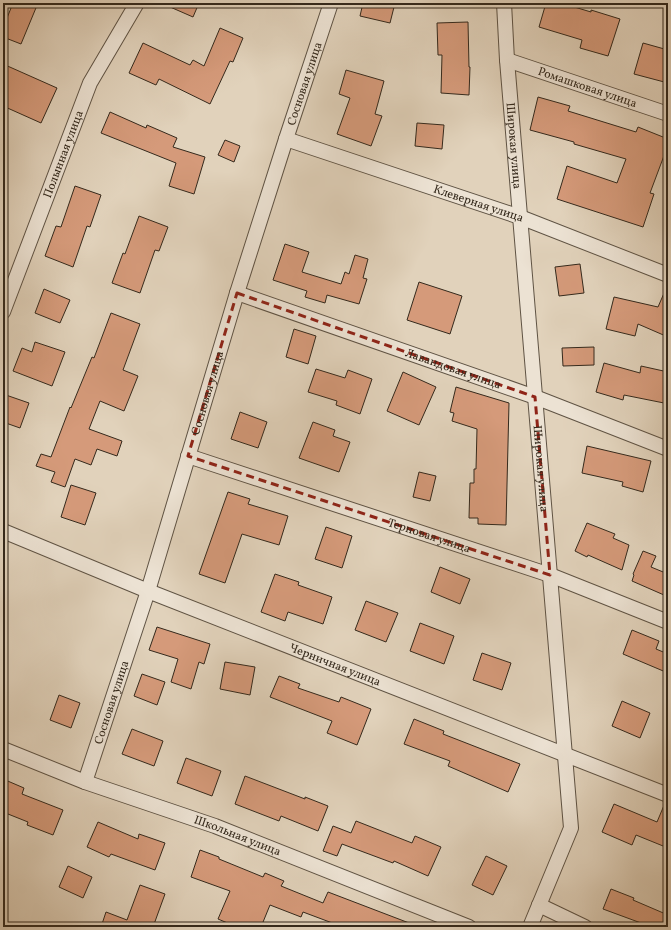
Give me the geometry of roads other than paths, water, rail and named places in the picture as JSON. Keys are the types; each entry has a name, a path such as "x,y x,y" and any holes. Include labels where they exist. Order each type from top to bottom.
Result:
{"street":[{"name":"Полынная улица","path":"3,312 90,83 137,3"},
{"name":"Сосновая улица","path":"84,782 148,591 237,293 331,3"},
{"name":"Широкая улица","path":"504,3 507,60 571,828 530,927"},
{"name":"Ромашковая улица","path":"507,60 668,114"},
{"name":"Клеверная улица","path":"286,139 520,217 668,275"},
{"name":"Лавандовая улица","path":"237,293 535,397 668,449"},
{"name":"Терновая улица","path":"188,456 550,575 668,622"},
{"name":"Черничная улица","path":"3,531 148,591 668,795"},
{"name":"Школьная улица","path":"3,749 84,782 215,826 469,927"},
{"path":"539,905 585,927"}]}
